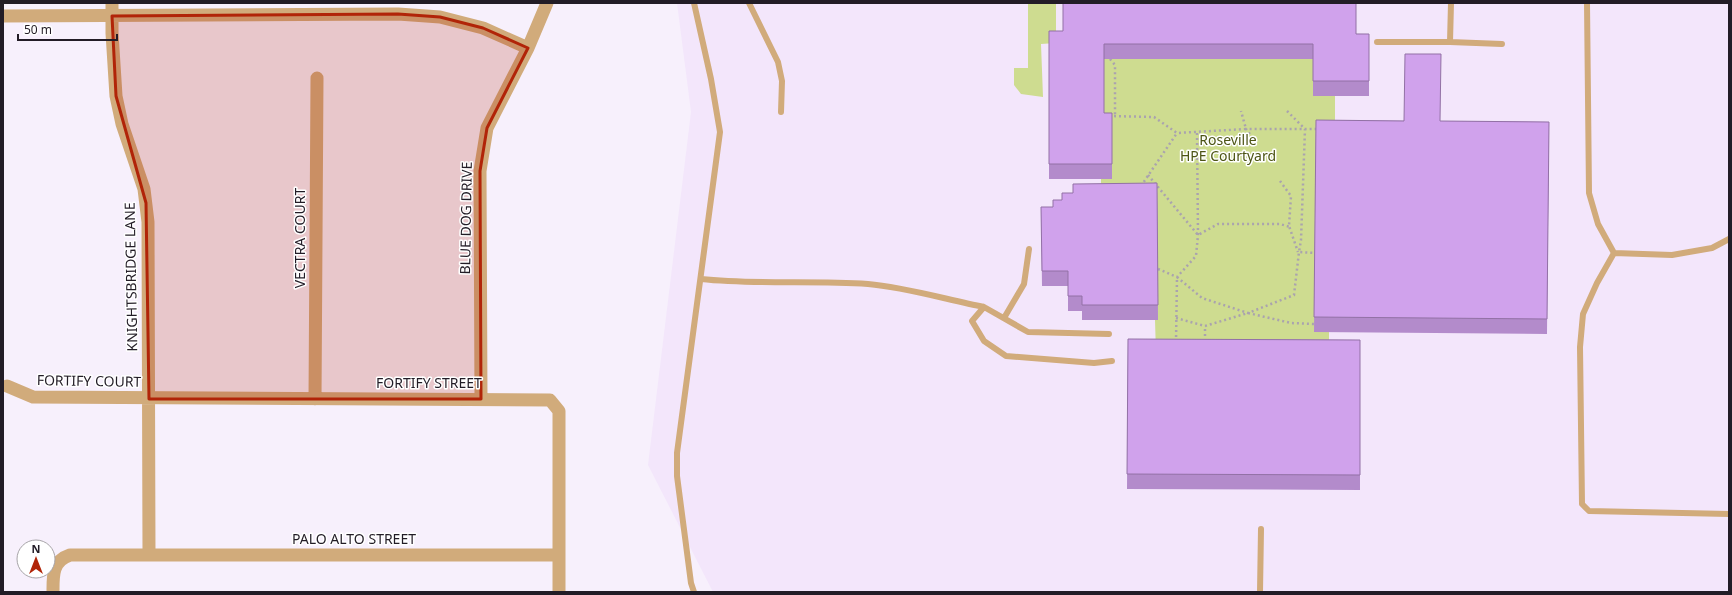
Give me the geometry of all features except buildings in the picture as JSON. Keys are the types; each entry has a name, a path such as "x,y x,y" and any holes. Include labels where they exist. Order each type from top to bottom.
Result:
{"street":[{"name":"KNIGHTSBRIDGE LANE","path":"112,3 116,96 122,124 141,178 146,203 149,272 149,555"},
{"name":"BLUE DOG DRIVE","path":"481,399 480,171 487,128 528,48 547,3"},
{"path":"3,16 398,14 440,17 483,28 528,48"},
{"name":"VECTRA COURT","path":"315,399 317,78"},
{"name":"FORTIFY COURT","path":"7,386 33,397 149,399"},
{"name":"FORTIFY STREET","path":"149,399 550,400 560,411 559,592"},
{"name":"PALO ALTO STREET","path":"53,592 55,569 59,562 70,555 559,555"}],"lane":[{"path":"694,3 711,79 720,132 677,453 677,476 691,583 694,592"},
{"path":"749,3 778,62 782,81 781,112"},
{"path":"1450,42 1451,3"},
{"path":"1587,3 1587,159 1589,192 1598,224 1614,252"},
{"path":"1377,42 1502,44"},
{"path":"1614,252 1672,254 1712,248 1729,239"},
{"path":"1004,318 1024,284 1030,250"},
{"path":"1614,252 1597,283 1583,314 1580,347 1582,504 1589,511 1729,514"},
{"path":"701,279 726,282 869,284 984,307 1028,332 1109,334"},
{"path":"984,307 972,321 984,341 1006,356 1094,363 1112,361"},
{"path":"1260,592 1261,529"}],"path":[{"path":"1110,59 1115,65 1115,116"},
{"path":"1241,111 1246,129 1256,142"},
{"path":"1176,318 1205,326 1248,313 1294,294 1301,240 1305,129 1287,111"},
{"path":"1104,116 1154,117 1177,133 1246,129 1320,129"},
{"path":"1176,347 1177,277 1196,256 1198,235 1197,132"},
{"path":"1137,186 1141,186 1177,133"},
{"path":"1148,175 1198,235"},
{"path":"1280,181 1291,196 1290,227 1299,252"},
{"path":"1198,235 1218,224 1280,224 1290,227"},
{"path":"1299,252 1315,253"},
{"path":"1158,269 1177,277 1202,298 1248,313 1291,323 1314,324"},
{"path":"1205,326 1205,347"}],"highlighted area":[{"path":"398,14 440,17 483,28 528,48 487,128 480,171 481,399 149,399 146,203 116,96 112,16"}],"shaded area":[{"path":"677,3 1729,3 1729,592 713,592 648,465 691,112"}],"green space":[{"path":"1028,3 1056,3 1056,43 1041,44 1043,97 1021,94 1014,85 1014,68 1028,68"},
{"name":"Roseville HPE Courtyard","path":"1104,59 1313,59 1313,96 1335,96 1335,135 1314,332 1329,332 1329,354 1156,354 1155,320 1101,199 1101,179 1112,179 1104,128"}]}
